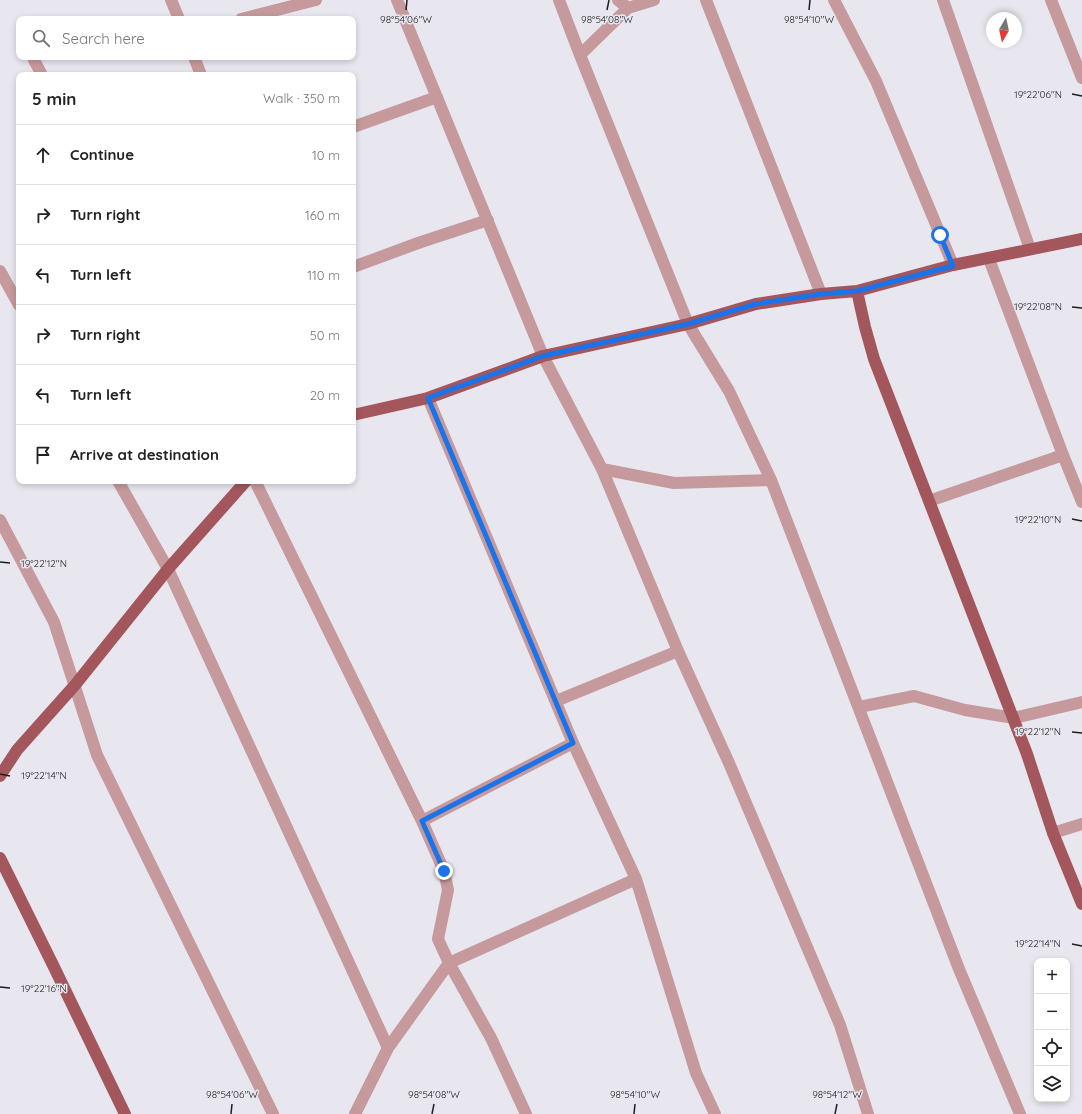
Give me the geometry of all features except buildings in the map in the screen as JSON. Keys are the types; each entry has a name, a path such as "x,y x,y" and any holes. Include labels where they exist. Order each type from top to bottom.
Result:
{"main road":[{"path":"356,414 428,398 543,356 688,324 756,304 821,294 857,291 953,266 1082,239"},
{"path":"857,291 874,359 1014,718 1052,833 1082,904"},
{"path":"0,776 17,750 75,685 168,569 243,484"},
{"path":"0,858 54,965 125,1114"}],"street":[{"path":"171,0 178,16"},
{"path":"253,16 316,0"},
{"path":"397,0 543,356 602,470 678,651 729,763 840,1025 868,1114"},
{"path":"559,0 688,324 729,391 771,480 959,969 1020,1114"},
{"path":"618,0 628,8"},
{"path":"580,55 628,8 654,0"},
{"path":"706,0 821,294"},
{"path":"834,0 876,81 953,266"},
{"path":"943,0 1030,249"},
{"path":"1051,0 1082,78"},
{"path":"34,60 40,72"},
{"path":"195,60 200,72"},
{"path":"356,125 437,97"},
{"path":"356,266 421,242 488,220"},
{"path":"989,259 1082,502"},
{"path":"0,271 16,300"},
{"path":"428,398 573,743 636,879 696,1073 715,1114"},
{"path":"929,501 1063,455"},
{"path":"602,470 674,483 771,480"},
{"path":"120,484 168,569 388,1048"},
{"path":"256,484 422,821 444,871 448,890 438,938 449,963 491,1038 526,1114"},
{"path":"0,520 54,622 97,755 273,1114"},
{"path":"556,701 678,651"},
{"path":"859,707 914,696 965,710 1014,718 1082,702"},
{"path":"422,821 573,743"},
{"path":"1052,833 1082,824"},
{"path":"356,1114 388,1048 449,963 636,879"}],"route":[{"path":"444,871 422,821 573,743 428,398 543,356 688,324 756,304 821,294 857,291 953,266 940,235"}]}
